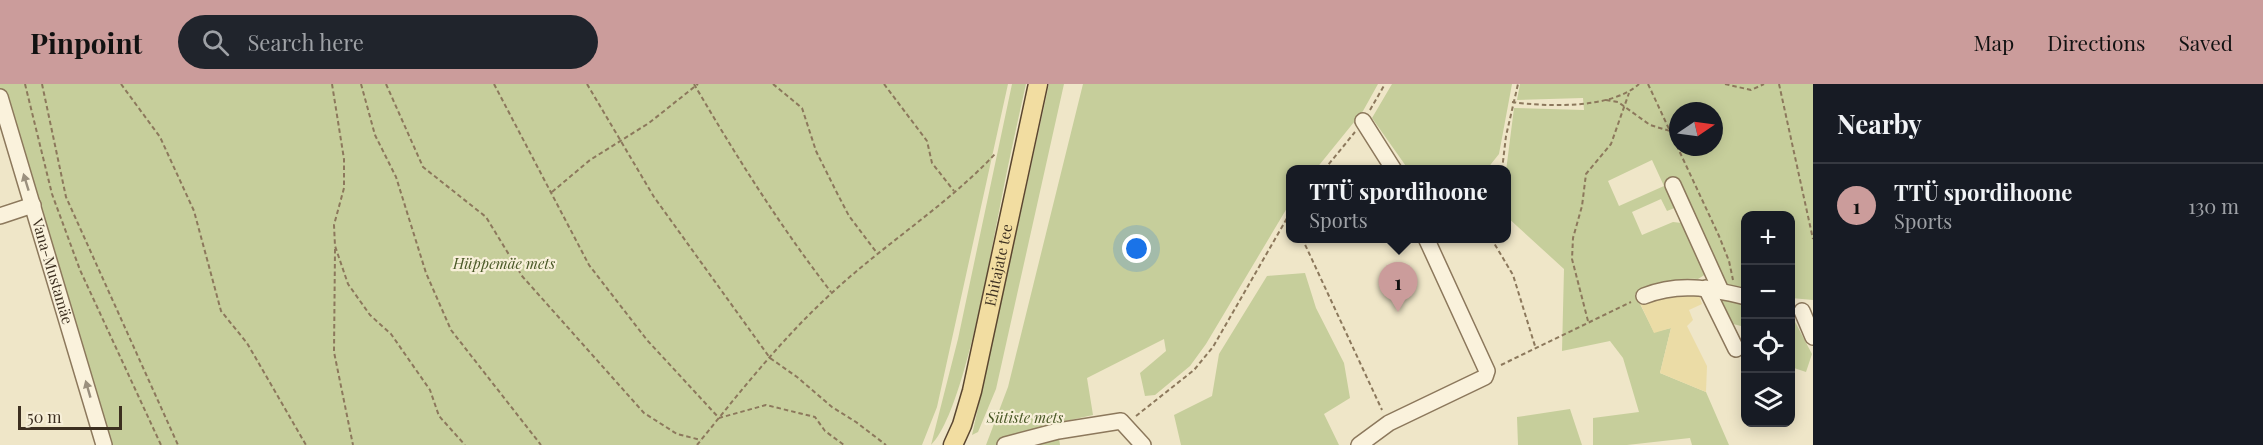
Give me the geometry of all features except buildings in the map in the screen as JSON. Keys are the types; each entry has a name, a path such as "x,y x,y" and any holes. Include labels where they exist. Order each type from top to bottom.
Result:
{"main road":[{"name":"Ehitajate tee","path":"953,445 962,425 972,391 1038,84"}],"street":[{"name":"Vana-Mustamäe","path":"0,97 104,445"},
{"path":"1363,122 1391,165"},
{"path":"1673,185 1727,293 1736,350"},
{"path":"0,216 33,205"},
{"path":"1359,445 1389,423 1485,377 1487,372 1428,243"},
{"path":"1644,296 1662,288 1688,285 1727,293"},
{"path":"1802,310 1813,337"},
{"path":"1005,445 1058,431 1121,421 1143,445"}],"path":[{"path":"24,84 52,194 80,270 161,445"},
{"path":"42,84 66,197 178,445"},
{"path":"121,84 160,137 194,211 221,311 247,343 306,445"},
{"path":"332,84 344,159 344,188 334,225 334,352 353,445"},
{"path":"361,84 375,135 396,177 426,273 451,330 541,445"},
{"path":"386,84 423,168 486,217 529,284 644,413 677,434 701,440"},
{"path":"494,84 589,265 647,340 719,418"},
{"path":"586,84 654,197 770,358 797,377 832,407 886,445"},
{"path":"773,84 802,108 816,151 837,193 849,216 877,253"},
{"path":"884,84 927,141 932,164 954,191"},
{"path":"1328,165 1363,122 1385,84"},
{"path":"1503,165 1512,102 1518,84"},
{"path":"1588,321 1572,259 1573,238 1582,206 1586,174 1611,144 1629,93 1639,84"},
{"path":"1648,84 1669,129"},
{"path":"1725,84 1750,90 1764,84"},
{"path":"1779,84 1813,239"},
{"path":"552,192 590,160 620,141 696,85 766,201 832,293"},
{"path":"1512,102 1546,106 1603,99 1629,93"},
{"path":"1603,99 1618,102 1650,125 1669,131"},
{"path":"697,445 770,358 832,293 995,154"},
{"path":"1682,156 1729,261 1727,293"},
{"path":"1125,425 1194,370 1213,347 1285,221"},
{"path":"1304,243 1389,423"},
{"path":"1494,243 1513,275 1535,347"},
{"path":"335,246 348,284 369,315 392,334 430,390 439,416 465,445"},
{"path":"1487,372 1588,321 1644,296"},
{"path":"719,418 766,405 776,407 815,417 825,431 844,445"}],"green space":[{"name":"Hüppemäe mets","path":"0,84 1008,84 937,407 922,445 104,445 0,97"},
{"path":"1012,84 1026,84 976,326 955,399 943,427 931,445 958,339"},
{"path":"1049,84 1064,84 996,389 978,432 972,435"},
{"name":"Sütiste mets","path":"1083,84 1378,84 1363,111 1319,165 1286,165 1286,210 1206,344 1190,366 1155,395 1145,396 1140,373 1166,351 1164,339 1087,378 1093,415 1057,423 1060,445 986,445 1008,387"},
{"path":"1392,84 1512,84 1499,154 1490,165 1405,165 1372,118"},
{"path":"1520,84 1813,84 1813,300 1795,298 1795,211 1741,211 1741,288 1727,284 1720,277 1674,180 1665,184 1677,207 1667,211 1661,199 1632,212 1642,235 1673,222 1682,223 1706,274 1698,279 1666,282 1635,294 1654,332 1671,328 1660,373 1706,392 1729,445 1692,445 1690,438 1627,445 1593,445 1593,418 1639,412 1623,358 1610,341 1562,351 1564,269 1511,221 1511,165 1507,165 1514,108 1584,110 1583,98 1517,100","holes":["1652,160 1664,186 1619,206 1608,181"]},
{"path":"1305,273 1316,308 1344,363 1350,398 1324,414 1339,445 1181,445 1174,415 1212,396 1219,354 1267,276"},
{"path":"1717,296 1741,304 1741,326 1733,324"},
{"path":"1795,322 1812,354 1806,372 1795,368"},
{"path":"1570,409 1582,445 1518,445 1517,417"}],"sand":[{"path":"1698,292 1702,304 1689,310 1693,320 1687,326 1707,366 1706,392 1660,373 1671,328 1654,333 1639,301"}],"place":[{"name":"TTÜ spordihoone","path":"1398,312"}]}
